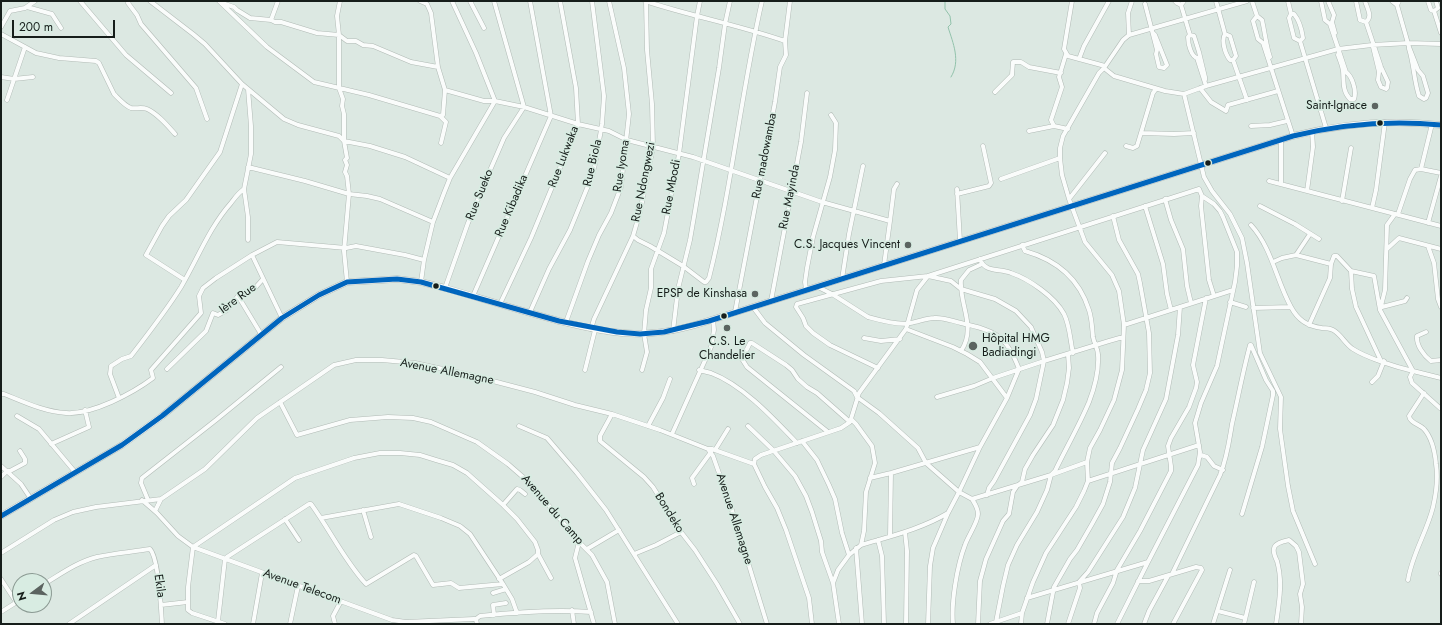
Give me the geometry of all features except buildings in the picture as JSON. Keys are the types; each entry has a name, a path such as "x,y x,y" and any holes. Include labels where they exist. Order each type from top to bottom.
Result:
{"highway":[{"path":"1,516 122,445 143,431 282,318 319,294 347,282 397,279 421,282 593,330 626,334 673,331 1292,136 1326,128 1360,123 1385,122 1441,125"}],"street":[{"path":"27,8 35,1"},
{"path":"80,1 126,55 171,93"},
{"path":"129,1 128,3 137,15 141,24 196,88 207,119"},
{"path":"150,1 205,44 242,84 284,119 298,125 339,136 344,141 370,146 405,157 450,178"},
{"path":"271,20 278,1"},
{"path":"340,1 337,16 339,35 339,88 343,99 344,141 347,158 345,160 347,165 345,172 347,176 349,194 346,248 344,251 347,282"},
{"path":"420,1 427,4 431,14 438,67 445,90 444,110 443,115 440,116"},
{"path":"452,1 476,53 495,101"},
{"path":"470,1 484,28"},
{"path":"494,1 524,107"},
{"path":"530,1 551,116"},
{"name":"Rue Lukwaka","path":"500,304 531,238 578,124 576,88 560,1"},
{"name":"Rue Biola","path":"530,312 549,269 570,230 592,176 603,118 604,96 592,1"},
{"name":"Rue Iyoma","path":"566,322 588,260 611,213 620,187 627,140 629,114 625,74 609,1"},
{"path":"645,1 725,24 756,31 785,41"},
{"name":"Rue Ndongwezi","path":"585,370 594,319 633,236 640,212 653,147 652,104 647,50 645,1"},
{"name":"Rue Mbodi","path":"642,370 647,352 644,334 651,269 664,233 678,154 700,1"},
{"path":"673,331 678,288 690,240 730,1"},
{"path":"633,236 683,266 704,282 706,282 709,278 731,171 762,1"},
{"name":"Rue madowamba","path":"735,312 775,102 780,67 786,55 785,41 790,1"},
{"path":"1054,126 1051,120 1062,87 1059,77 1066,54 1064,49 1072,1"},
{"path":"1080,59 1084,46 1109,1"},
{"path":"1129,35 1128,14 1132,1"},
{"path":"1175,1 1177,3 1182,3 1190,35 1188,41 1193,56 1199,60"},
{"path":"1216,1 1225,34 1223,38 1226,54 1230,60 1234,60"},
{"path":"1021,624 1022,613 1030,587 1046,553 1076,508 1088,481 1087,462 1090,448 1100,430 1118,386 1122,370 1124,325 1119,290 1102,262 1085,242 1079,227 1062,175 1060,158 1061,141 1099,73 1122,40 1129,35 1152,31 1186,19 1247,1"},
{"path":"1252,1 1257,16 1262,20 1266,37 1264,43 1292,136"},
{"path":"1288,1 1291,14 1289,21 1294,38 1295,40 1300,41"},
{"path":"1321,1 1325,20 1331,24"},
{"path":"1328,1 1334,16 1331,24 1344,72 1343,82 1347,96 1350,99 1354,98 1356,95 1350,76 1344,72"},
{"path":"1356,1 1360,20 1366,22"},
{"path":"1365,1 1370,16 1366,22"},
{"path":"1392,1 1398,3 1409,45 1412,50 1416,71 1414,79 1419,96 1424,99 1428,93 1423,76 1416,71"},
{"path":"1428,1 1431,10 1434,11 1441,33"},
{"path":"1434,11 1438,8 1436,1"},
{"path":"220,2 234,7 250,18 283,22 317,33 339,35 347,41 356,40 364,45 373,46 411,62 438,67"},
{"path":"220,2 268,47 310,80 369,95 440,116 446,122 441,143"},
{"path":"1145,4 1152,36 1158,50"},
{"path":"1,27 10,11 27,8 52,14 61,28"},
{"path":"1291,14 1294,14 1297,18 1303,35 1303,38 1300,41 1326,128"},
{"path":"1257,16 1254,18 1254,23 1258,39 1264,43"},
{"path":"1366,22 1381,72"},
{"path":"1,34 36,53 96,61 99,63 117,97 130,107 148,110 165,123 175,134"},
{"path":"1225,34 1230,36 1236,56 1234,60 1247,100"},
{"path":"1190,35 1194,36 1206,86"},
{"path":"1066,54 1068,56 1104,67 1114,76 1156,89 1184,94 1271,66 1338,50 1373,46 1441,44"},
{"path":"7,100 25,47"},
{"path":"995,92 1012,75 1013,62 1015,61 1021,62 1029,67 1061,73"},
{"path":"1,77 14,79 33,77"},
{"path":"185,280 146,255 169,216 186,200 220,152 242,84"},
{"path":"1200,88 1210,102 1226,111 1228,105 1278,91"},
{"path":"248,89 251,126 251,154 244,190 248,216 248,240"},
{"path":"1126,146 1136,148 1156,89"},
{"path":"445,90 484,101 495,101 524,107 578,124 609,131 627,140 704,161 791,192 854,212 890,221"},
{"name":"Rue Mayinda","path":"770,301 801,142 807,93"},
{"path":"1184,94 1204,177 1212,191 1230,214 1242,238 1260,353 1281,397 1280,429 1293,510 1315,564"},
{"path":"421,282 424,260 433,222 450,178 495,101"},
{"name":"Rue Sueko","path":"445,288 465,230 504,138 524,107"},
{"name":"Rue Kibadika","path":"473,296 551,116"},
{"path":"806,290 807,268 822,202 830,178 835,150 836,123 831,116"},
{"path":"1251,126 1270,125 1287,121"},
{"path":"1372,208 1376,190 1385,122"},
{"path":"1421,169 1432,124"},
{"path":"1029,131 1054,126 1068,129"},
{"path":"1307,191 1313,147 1312,131"},
{"path":"1142,133 1194,133"},
{"path":"1281,140 1281,184"},
{"path":"960,241 957,191 989,186 991,183 983,146"},
{"path":"1342,201 1351,148"},
{"path":"1069,199 1105,153"},
{"path":"1001,179 1060,158"},
{"path":"842,279 848,234 863,166"},
{"path":"248,167 349,194 367,196 389,202 433,222"},
{"path":"1381,308 1384,297 1387,225 1396,214 1415,170 1421,169 1441,172"},
{"path":"1428,223 1441,176"},
{"path":"1269,181 1441,226"},
{"path":"884,265 894,189 897,184"},
{"path":"878,368 830,345 813,333 806,326 796,307 797,304 881,281 928,276 1199,189 1202,196 1201,206 1209,280 1214,296"},
{"path":"119,398 110,374 111,366 122,359 131,356 138,345 154,327 185,280 214,224 238,194 244,190"},
{"path":"1117,624 1198,465 1200,456 1195,423 1201,403 1217,366 1233,290 1237,266 1237,252 1220,211 1214,204 1202,196"},
{"path":"1165,199 1183,249 1187,286 1191,303"},
{"path":"1145,206 1163,264 1171,310"},
{"path":"1260,206 1295,224 1319,239"},
{"path":"1047,624 1054,587 1103,504 1110,482 1112,463 1146,390 1150,373 1147,318 1138,274 1119,240 1113,216"},
{"path":"1251,226 1261,239 1273,262 1291,307 1304,324 1329,328 1335,331 1355,350 1382,361 1441,378"},
{"path":"1296,255 1310,234"},
{"path":"1386,249 1399,238 1441,249"},
{"path":"1,394 32,406 64,413 71,413 96,408 141,387 153,378 151,370 202,313 199,296 203,288 220,275 252,255 277,242 346,248 356,246 406,255 424,260"},
{"path":"997,623 1002,586 1008,565 1017,545 1044,498 1051,476 1055,471 1089,402 1096,375 1098,355 1093,338 1089,311 1079,287 1072,277 1059,266 1038,254 1025,251 1022,245"},
{"path":"1428,246 1434,263 1438,299 1441,307"},
{"path":"252,255 282,318"},
{"path":"1273,262 1282,258 1296,255 1331,264"},
{"path":"1309,325 1330,278 1331,264 1334,256 1337,256 1351,271 1374,276 1381,308 1413,371"},
{"path":"978,624 980,581 986,559 1003,521 1008,514 1011,497 1017,486 1022,482 1025,469 1054,425 1063,400 1067,383 1070,354 1068,328 1064,314 1046,293 1014,274 990,269 982,264 980,259"},
{"path":"961,351 968,337 967,315 961,280 969,270 982,264"},
{"path":"1351,271 1352,288 1356,307 1382,361 1378,376 1372,382"},
{"path":"928,276 946,279 962,289 994,299 1016,311 1031,327 1042,352 1044,361 1036,399 1030,415 989,488 988,495"},
{"path":"812,624 808,598 786,530 777,508 765,488 754,464 755,459 758,456 773,450 841,428 850,420 857,397 906,329 917,290 928,276"},
{"name":"Ière Rue","path":"167,369 206,331 213,313 218,315 227,310 238,296 255,288 263,279"},
{"path":"818,286 868,317 908,324 936,318 982,328 1002,339 1009,347 1019,370 1007,398 948,512 933,548 930,566 928,624"},
{"path":"1124,325 1233,290"},
{"path":"238,296 261,334"},
{"path":"1094,624 1097,613 1113,583 1117,570 1140,531 1167,478 1171,466 1168,446 1189,407 1196,388 1197,382 1193,365 1206,298"},
{"path":"1381,308 1405,301 1407,298"},
{"path":"1230,302 1246,306"},
{"path":"753,307 765,323 804,355 854,391 857,397 879,413 918,448 926,463 959,492 972,499 978,510 978,516 965,545 959,566 952,613 953,624"},
{"path":"1253,308 1291,307"},
{"path":"1079,582 1088,572 1123,517 1138,480 1144,450 1166,399 1177,342 1180,308"},
{"path":"672,434 710,347 714,330 713,319"},
{"path":"906,329 961,351 980,362 1007,398"},
{"path":"1426,332 1417,336 1417,343 1426,358 1431,361 1441,360"},
{"path":"937,397 974,386 1044,361 1123,337"},
{"path":"864,338 881,341 900,339"},
{"path":"828,432 747,367 742,358 750,343 786,365 807,388 816,393 856,424 872,446 875,463 866,492 864,531 858,547 862,624"},
{"path":"1144,624 1223,470 1227,459 1230,437 1246,360 1251,345 1266,380 1273,391 1273,395 1262,447 1242,514"},
{"name":"Avenue Allemagne","path":"1,553 43,527 73,512 142,500 161,499 206,469 257,418 334,365 356,360 382,360 415,363 466,374 612,414 672,434 713,451 767,624"},
{"path":"148,500 141,482 142,478 281,367"},
{"path":"699,370 711,373 728,382 754,400 800,442 817,460 835,499 842,532 850,555"},
{"path":"1413,371 1410,377 1411,381 1441,409"},
{"path":"648,426 663,398 670,379"},
{"path":"1408,580 1414,555 1433,507 1435,492 1436,463 1432,446 1423,428 1411,421 1409,418 1424,393"},
{"name":"Avenue du Camp","path":"280,402 297,435 350,420 388,417 413,418 431,422 477,442 508,464 531,484 579,542 592,555 607,582 615,624"},
{"path":"51,444 89,427 85,410"},
{"name":"Bondeko","path":"612,414 600,436 600,441 644,477 653,487 680,532 695,550 717,584 740,624"},
{"path":"17,416 39,429 75,472"},
{"path":"519,426 547,438 577,473 606,510 678,624"},
{"path":"748,426 773,450 795,476 806,496 821,540 822,552 833,583 838,624"},
{"path":"694,484 692,478 728,429"},
{"path":"1088,481 1199,444"},
{"path":"870,478 891,474 980,448"},
{"path":"1,477 7,471 10,471 25,463 25,459 20,451"},
{"path":"713,451 754,464"},
{"path":"225,624 192,613 188,610 188,587 193,547 290,480 354,458 380,453 420,455 453,465 467,473 517,519 535,542 538,554 551,578"},
{"path":"1200,456 1207,457 1214,466 1223,470"},
{"path":"972,499 1051,476 1087,462"},
{"path":"1,466 21,484 30,499"},
{"path":"890,536 891,474"},
{"path":"503,505 517,489 525,494"},
{"path":"155,511 161,499"},
{"name":"Avenue Telecom","path":"142,500 155,511 178,536 193,547 392,620 411,623 476,619 480,616 494,614 572,610 591,612"},
{"path":"218,621 227,557 309,504 311,504 321,518 346,558 366,584 414,555 433,585 451,583 459,588 503,584"},
{"path":"321,518 399,504 460,526 470,534 503,584 512,599 517,613"},
{"path":"363,510 371,537"},
{"path":"833,583 838,570 858,547 933,522 948,512"},
{"path":"285,519 299,540"},
{"path":"587,549 619,530"},
{"path":"634,554 656,545 680,532"},
{"path":"905,532 907,551 906,624"},
{"path":"878,540 882,556 884,624"},
{"path":"1276,624 1280,599 1280,575 1273,550 1275,546 1289,540 1300,552 1303,584 1300,594 1302,607 1301,624"},
{"path":"579,542 575,558 594,624"},
{"name":"Ekila","path":"52,579 77,564 91,559 150,549 153,553 156,565 161,605 161,623"},
{"path":"499,579 529,562 538,554"},
{"path":"1027,598 1148,562"},
{"path":"69,624 156,565"},
{"path":"1138,581 1149,581 1198,566 1201,568 1202,570 1173,624"},
{"path":"1213,624 1230,570"},
{"path":"253,624 262,573"},
{"path":"1,579 12,593"},
{"path":"1068,624 1080,588 1079,582"},
{"path":"1244,624 1254,582"},
{"path":"290,624 298,586"},
{"path":"493,592 506,589"},
{"path":"335,624 334,616 341,601"},
{"path":"161,605 188,602"},
{"path":"494,614 493,605 506,603"},
{"path":"1,612 12,605"},
{"path":"572,610 574,624"},
{"path":"1218,611 1245,618"},
{"path":"990,624 997,623 1022,613"},
{"path":"476,619 477,624"}],"waterway":[{"path":"945,1 945,9 950,16 951,24 948,27 956,58 954,71 951,77"}],"transit line":[{"path":"1,516 122,445 162,416 282,318 319,295 347,282 397,279 421,282 559,321 617,332 640,334 664,332 709,321 1293,136 1366,124 1403,123 1441,125"}],"place":[{"name":"Saint-Ignace","path":"1375,106"},
{"name":"C.S. Jacques Vincent","path":"908,245"},
{"name":"EPSP de Kinshasa","path":"755,294"},
{"name":"C.S. Le Chandelier","path":"727,328"},
{"name":"Hôpital HMG Badiadingi","path":"973,346"}]}
